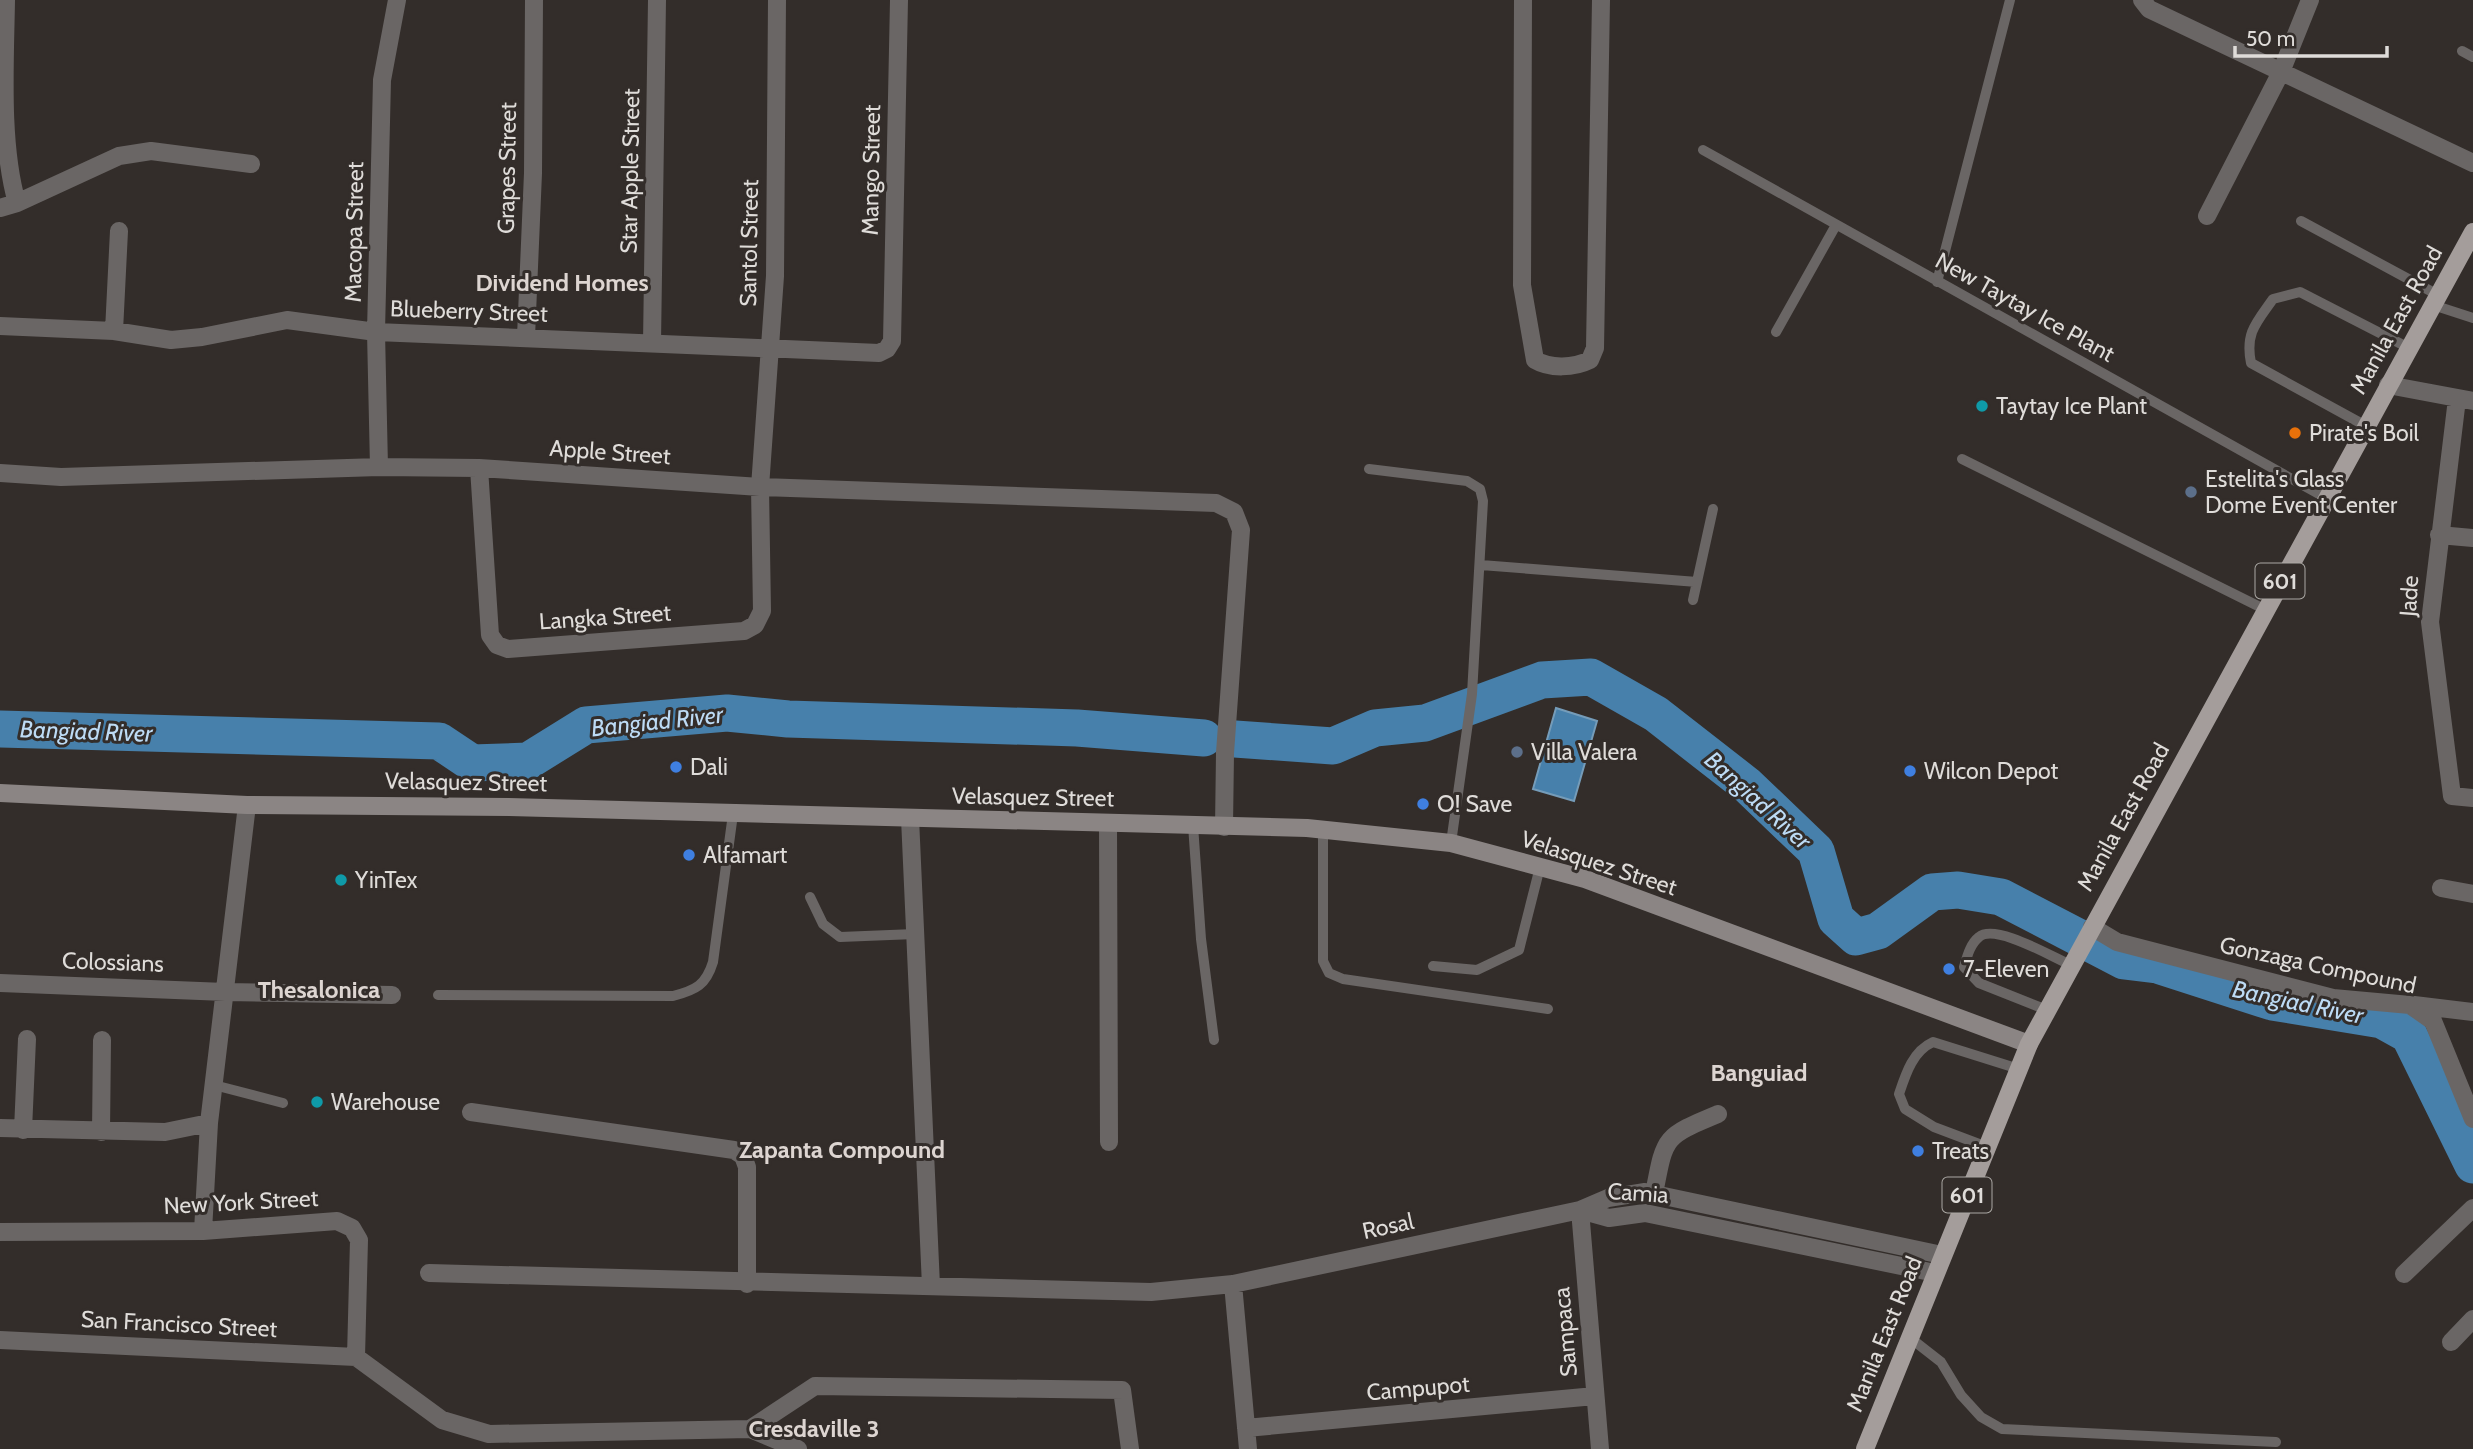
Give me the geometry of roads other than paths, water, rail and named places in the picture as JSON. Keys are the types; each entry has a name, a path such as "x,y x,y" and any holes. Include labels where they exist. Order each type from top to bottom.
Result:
{"main road":[{"name":"Manila East Road","path":"1865,1449 2029,1044 2264,609 2473,232"},
{"name":"Velasquez Street","path":"0,793 247,805 509,807 1193,825 1323,830 1451,844 1585,879 2029,1044"}],"street":[{"path":"6,0 4,154 8,205 119,156 151,151 251,164"},
{"name":"Macopa Street","path":"379,467 376,332 382,80 397,0"},
{"name":"Grapes Street","path":"526,337 533,173 534,0"},
{"name":"Star Apple Street","path":"653,343 657,0"},
{"name":"Santol Street","path":"760,486 775,276 778,0"},
{"name":"Mango Street","path":"892,341 899,0"},
{"path":"1523,0 1521,285 1531,349 1535,360 1546,366 1581,364 1590,360 1595,348 1601,0"},
{"path":"2142,0 2149,9 2473,163"},
{"path":"2207,216 2281,72 2310,0"},
{"path":"114,331 119,231"},
{"name":"Blueberry Street","path":"0,326 114,331 171,340 202,337 287,320 376,332 879,353 887,349 892,341"},
{"path":"2388,385 2465,400"},
{"name":"Jade","path":"2465,400 2439,535 2430,622 2452,796 2473,798"},
{"name":"Apple Street","path":"0,473 61,477 379,467 479,468 760,486 1216,503 1234,512 1241,530 1225,752 1224,827"},
{"name":"Langka Street","path":"479,468 490,635 497,645 509,649 744,631 755,625 762,611 760,486"},
{"path":"2439,535 2473,538"},
{"path":"203,1231 209,1123 247,805"},
{"path":"910,818 931,1286"},
{"path":"1108,823 1109,1142"},
{"path":"2441,888 2473,894"},
{"name":"Gonzaga Compound","path":"2087,935 2333,998 2410,1005 2433,1021 2473,1119"},
{"name":"Colossians","path":"0,983 225,992"},
{"path":"225,992 392,995"},
{"path":"2410,1005 2473,1012"},
{"path":"23,1130 27,1039"},
{"path":"101,1132 102,1040"},
{"path":"471,1112 734,1150 743,1156 747,1167 747,1284"},
{"path":"1654,1194 1663,1146 1670,1136 1717,1114"},
{"path":"0,1128 165,1132 209,1123"},
{"name":"Camia","path":"1580,1210 1608,1198 1645,1192 1942,1255"},
{"path":"2404,1274 2473,1208"},
{"name":"Rosal","path":"429,1273 747,1284 1151,1292 1233,1284 1580,1210"},
{"name":"Camia","path":"1580,1210 1609,1218 1645,1213 1935,1273"},
{"name":"Sampaca","path":"1580,1210 1600,1449"},
{"name":"New York Street","path":"0,1232 203,1231 337,1222 352,1228 359,1240 356,1357"},
{"path":"1233,1284 1248,1449"},
{"path":"2451,1342 2473,1319"},
{"name":"San Francisco Street","path":"0,1340 356,1357"},
{"path":"356,1357 442,1420 489,1434 750,1429 798,1449"},
{"path":"750,1429 815,1386 1122,1391 1130,1449"},
{"name":"Campupot","path":"1246,1428 1595,1396"}],"lane":[{"path":"1937,282 2010,0"},
{"path":"2462,51 2473,57"},
{"name":"New Taytay Ice Plant","path":"1703,150 2326,498"},
{"path":"2301,221 2435,300 2473,318"},
{"path":"1776,332 1836,225"},
{"path":"2366,426 2251,363 2247,341 2256,324 2273,299 2300,292 2409,348"},
{"path":"1962,459 2264,609"},
{"path":"1369,469 1468,481 1480,489 1483,501 1472,694 1451,844"},
{"path":"1693,600 1713,509"},
{"path":"1481,565 1697,582"},
{"path":"438,995 673,996 694,991 708,979 713,962 733,814"},
{"path":"1193,825 1201,939 1214,1040"},
{"path":"1323,830 1323,961 1329,972 1342,979 1548,1009"},
{"path":"1433,966 1477,970 1519,950 1539,867"},
{"path":"810,897 823,925 840,937 915,934"},
{"path":"2047,1010 1979,983 1964,967 1969,952 1977,938 1986,933 2007,936 2071,965"},
{"path":"1987,1147 1934,1127 1905,1109 1899,1094 1905,1073 1921,1047 1933,1042 2019,1069"},
{"path":"214,1085 283,1102"},
{"path":"1909,1337 1941,1362 1961,1395 1981,1417 2002,1429 2276,1442"}],"water":[{"path":"1556,708 1597,721 1574,801 1533,789"}],"waterway":[{"name":"Bangiad River","path":"1235,739 1333,746 1375,728 1425,723 1542,680 1591,677 1656,714 1747,785 1816,851 1836,919 1856,937 1878,931 1932,892 1958,890 2001,897 2124,961 2157,965 2272,1002 2382,1020 2409,1035 2473,1165"},
{"name":"Bangiad River","path":"0,729 439,741 472,763 528,761 586,725 727,713 788,719 1077,728 1204,738"}],"place":[{"name":"Taytay Ice Plant","path":"1982,406"},
{"name":"Pirate's Boil","path":"2295,433"},
{"name":"Estelita's Glass Dome Event Center","path":"2191,492"},
{"name":"Villa Valera","path":"1517,752"},
{"name":"Dali","path":"676,767"},
{"name":"Wilcon Depot","path":"1910,771"},
{"name":"O! Save","path":"1423,804"},
{"name":"Alfamart","path":"689,855"},
{"name":"YinTex","path":"341,880"},
{"name":"7-Eleven","path":"1949,969"},
{"name":"Warehouse","path":"317,1102"},
{"name":"Treats","path":"1918,1151"}],"district":[{"name":"Dividend Homes","path":"562,282"},
{"name":"Thesalonica","path":"319,989"},
{"name":"Banguiad","path":"1759,1072"},
{"name":"Zapanta Compound","path":"842,1149"},
{"name":"Cresdaville 3","path":"814,1428"}]}
